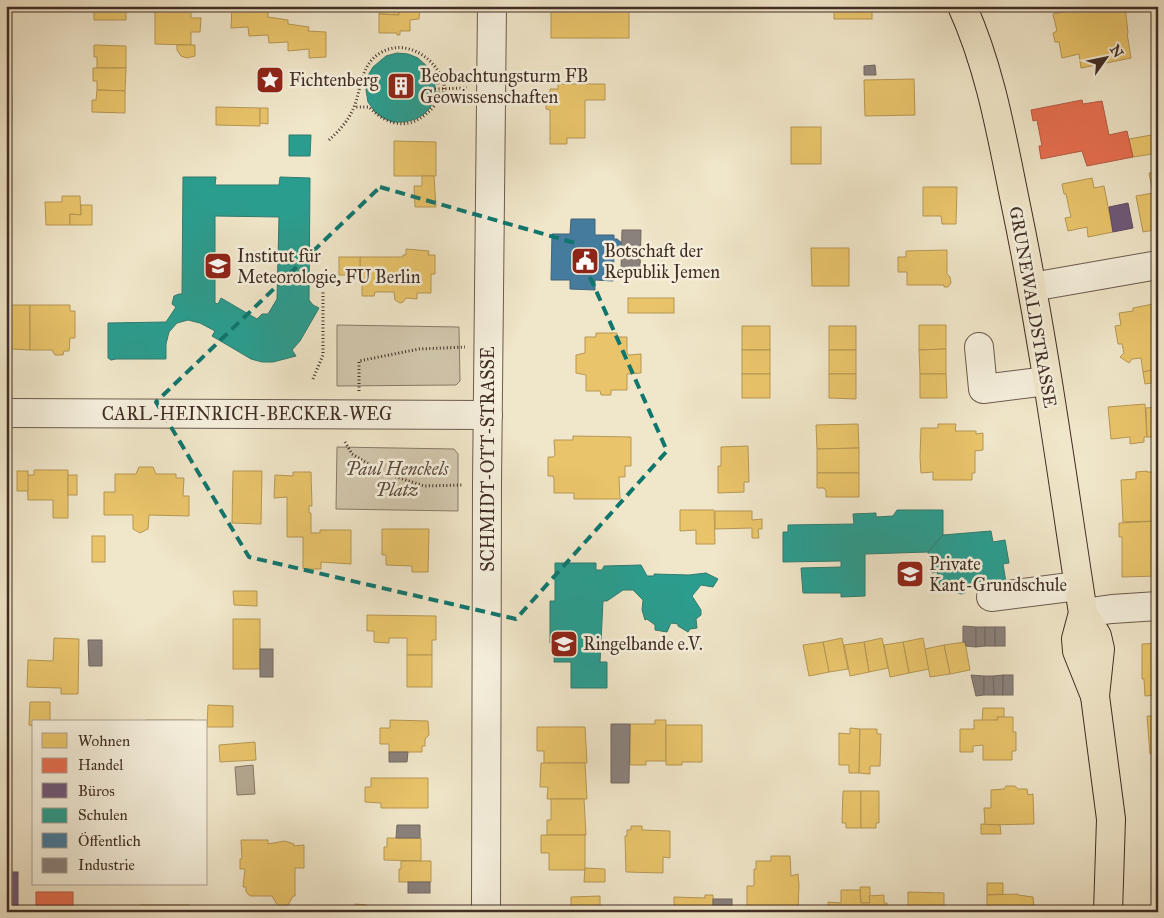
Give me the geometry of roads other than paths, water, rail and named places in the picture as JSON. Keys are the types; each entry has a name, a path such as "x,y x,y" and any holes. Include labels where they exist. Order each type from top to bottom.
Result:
{"main road":[{"name":"GRUNEWALDSTRASSE","path":"962,6 980,52 995,104 1032,287 1083,613 1097,636 1100,649 1095,696 1111,819 1108,912"}],"street":[{"name":"SCHMIDT-OTT-STRASSE","path":"486,912 492,6"},
{"path":"1032,287 1158,265"},
{"path":"979,347 983,390 1047,381"},
{"name":"CARL-HEINRICH-BECKER-WEG","path":"6,413 488,415"},
{"path":"991,596 1078,586"},
{"path":"1083,613 1158,606"}],"place":[{"name":"Fichtenberg","path":"270,80"},
{"name":"Beobachtungsturm FB Geowissenschaften","path":"401,86"},
{"name":"Botschaft der Republik Jemen","path":"585,261"},
{"name":"Institut für Meteorologie, FU Berlin","path":"218,266"},
{"name":"Private Kant-Grundschule","path":"910,574"},
{"name":"Ringelbande e.V.","path":"564,644"}],"park label":[{"name":"Paul Henckels Platz","path":"397,479"}]}
